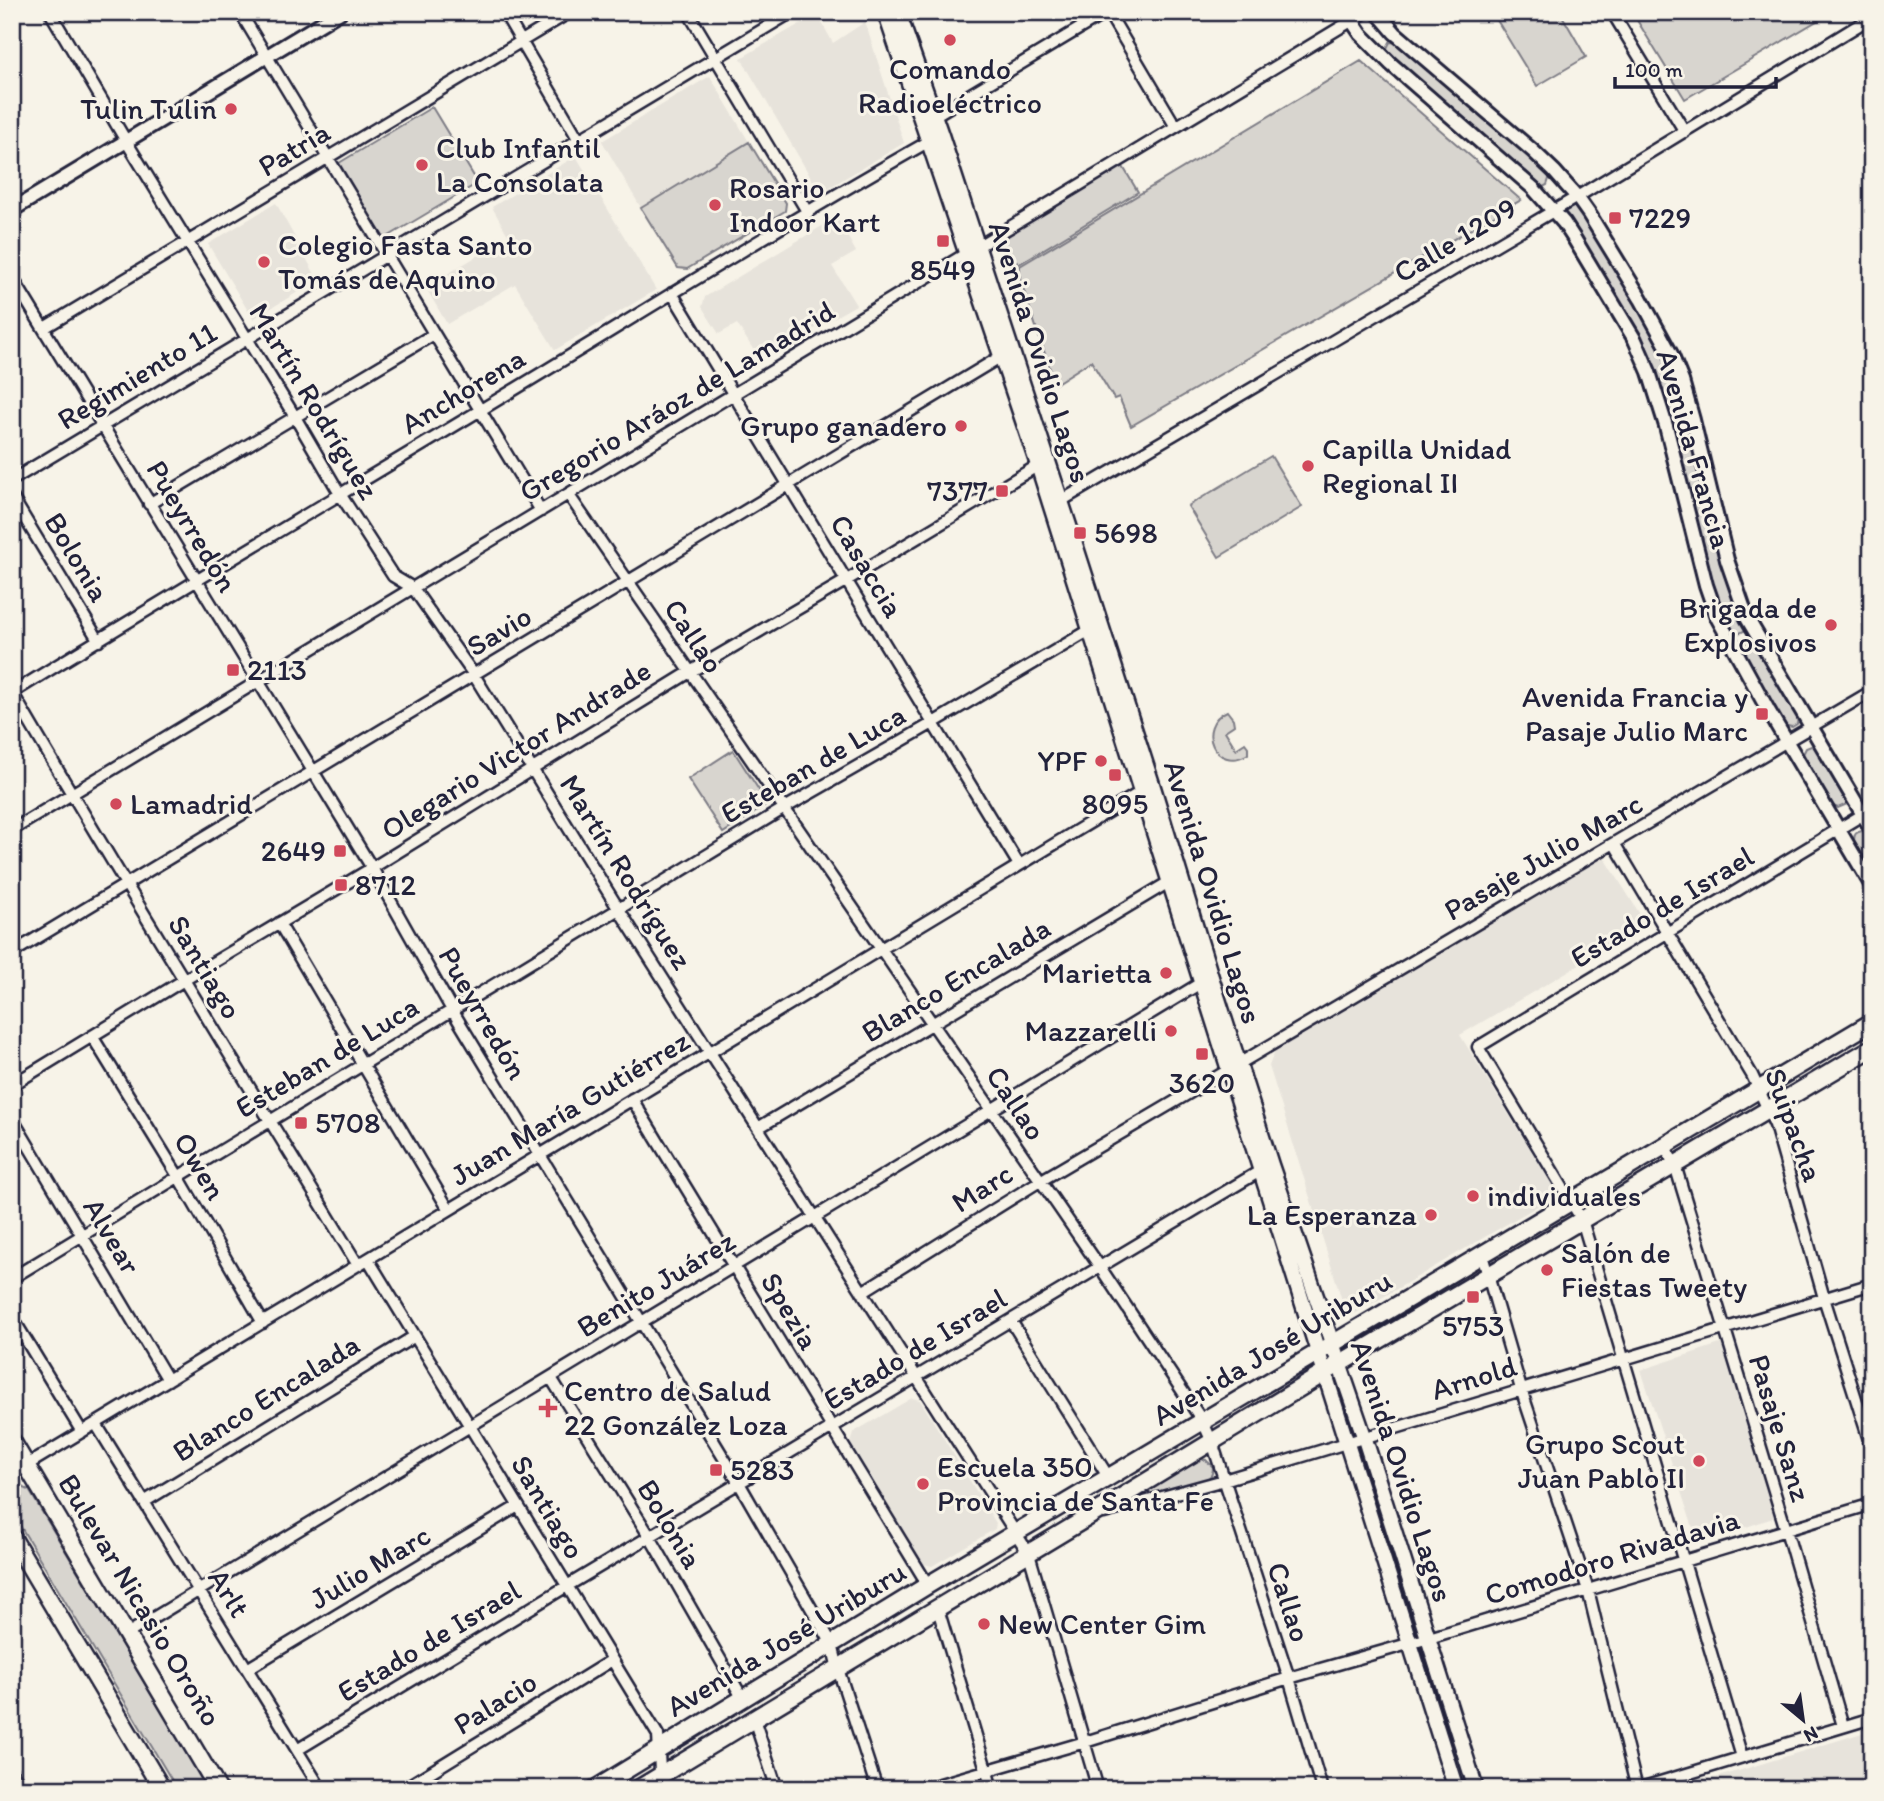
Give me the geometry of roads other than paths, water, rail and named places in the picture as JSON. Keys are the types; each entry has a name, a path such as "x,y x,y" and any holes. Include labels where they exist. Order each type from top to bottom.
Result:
{"main road":[{"name":"Avenida Ovidio Lagos","path":"886,12 935,138 1043,463 1266,1168 1318,1353 1456,1789"},
{"name":"Avenida Ovidio Lagos","path":"898,12 934,116 935,138"},
{"name":"Avenida Ovidio Lagos","path":"1043,463 1061,501 1095,627"},
{"name":"Avenida José Uriburu","path":"596,1789 929,1585 1872,1022"},
{"name":"Avenida José Uriburu","path":"638,1789 661,1782 754,1719 1325,1372 1872,1048"},
{"name":"Avenida Ovidio Lagos","path":"1266,1168 1333,1344 1476,1789"},
{"name":"Bulevar Nicasio Oroño","path":"12,1441 219,1789"},
{"path":"12,1537 162,1789"}],"street":[{"name":"Martín Rodríguez","path":"50,12 340,494 393,576 413,589 474,675 618,908 1028,1554 1098,1789"},
{"path":"240,12 541,511"},
{"path":"12,210 340,12"},
{"path":"503,12 579,140"},
{"name":"Patria","path":"44,328 570,12"},
{"path":"688,12 808,213"},
{"name":"Regimiento 11","path":"12,480 792,12"},
{"path":"934,116 1108,12 1176,127"},
{"name":"Gregorio Aráoz de Lamadrid","path":"12,830 1176,127 1348,17 1366,12"},
{"name":"Avenida Francia","path":"1377,12 1395,33 1533,150 1577,197 1641,299 1671,354 1682,381 1727,560 1742,607 1810,727 1867,811 1872,830"},
{"path":"1612,12 1685,132"},
{"name":"Avenida Francia","path":"1348,17 1367,41 1391,64 1509,167 1553,211 1575,240 1642,355 1666,426 1692,535 1717,617 1786,742 1872,886"},
{"name":"Calle 1209","path":"1061,501 1577,197 1872,17"},
{"name":"Anchorena","path":"12,692 935,138"},
{"name":"Pueyrredón","path":"12,277 314,771 452,1010 739,1483 832,1644 877,1789"},
{"name":"Casaccia","path":"673,293 1019,865"},
{"path":"149,504 434,334"},
{"name":"Savio","path":"12,953 1006,353"},
{"name":"Olegario Victor Andrade","path":"12,1085 690,672 1043,463"},
{"name":"Callao","path":"568,494 1100,1267 1203,1423 1212,1442 1289,1678 1322,1789"},
{"name":"Bolonia","path":"12,497 99,641"},
{"name":"Esteban de Luca","path":"12,1278 783,808 1095,627"},
{"name":"Pasaje Julio Marc","path":"1233,1067 1872,691"},
{"name":"Santiago","path":"12,692 71,794 358,1265"},
{"name":"Juan María Gutiérrez","path":"12,1474 1146,788"},
{"name":"Estado de Israel","path":"1571,1202 1478,1047 1867,811"},
{"name":"Suipacha","path":"1614,843 1752,1075 1775,1125 1824,1298 1872,1449"},
{"name":"Blanco Encalada","path":"758,1128 1175,878"},
{"path":"279,923 449,1210"},
{"name":"Benito Juárez","path":"127,1634 1206,980"},
{"name":"Owen","path":"92,1036 178,1176 263,1323"},
{"name":"Marc","path":"862,1292 1040,1181 1233,1067"},
{"name":"Spezia","path":"632,1099 929,1585"},
{"name":"Alvear","path":"12,1118 168,1380"},
{"name":"Pasaje Sanz","path":"1664,1146 1675,1165 1843,1726"},
{"name":"Estado de Israel","path":"297,1750 1266,1168"},
{"path":"1571,1202 1582,1220 1742,1757"},
{"path":"1482,1255 1521,1389 1588,1590 1637,1789 1872,1718"},
{"name":"Santiago","path":"368,1259 658,1735 661,1782"},
{"name":"Arnold","path":"1090,1516 1224,1480 1872,1284"},
{"path":"12,1317 82,1432"},
{"path":"1010,1321 1109,1478"},
{"name":"Blanco Encalada","path":"144,1502 415,1336"},
{"name":"Bolonia","path":"551,1378 650,1537 743,1699"},
{"name":"Arlt","path":"96,1424 321,1789"},
{"name":"Comodoro Rivadavia","path":"923,1789 987,1772 1289,1678 1872,1504"},
{"name":"Julio Marc","path":"247,1670 518,1506"},
{"path":"938,1609 992,1789"},
{"name":"Palacio","path":"403,1789 612,1660"},
{"path":"754,1719 777,1789"},
{"path":"12,1772 22,1789"}],"place":[{"name":"Comando Radioeléctrico","path":"950,40"},
{"name":"Tulin Tulin","path":"231,109"},
{"name":"Club Infantil La Consolata","path":"422,165"},
{"name":"Rosario Indoor Kart","path":"715,205"},
{"name":"7229","path":"1615,218"},
{"name":"8549","path":"943,241"},
{"name":"Colegio Fasta Santo Tomás de Aquino","path":"264,262"},
{"name":"Grupo ganadero","path":"961,426"},
{"name":"Capilla Unidad Regional II","path":"1308,466"},
{"name":"7377","path":"1002,491"},
{"name":"5698","path":"1080,533"},
{"name":"Brigada de Explosivos","path":"1831,625"},
{"name":"2113","path":"233,670"},
{"name":"Avenida Francia y Pasaje Julio Marc","path":"1762,714"},
{"name":"YPF","path":"1101,761"},
{"name":"8095","path":"1115,775"},
{"name":"Lamadrid","path":"116,804"},
{"name":"2649","path":"340,851"},
{"name":"8712","path":"341,885"},
{"name":"Marietta","path":"1166,973"},
{"name":"Mazzarelli","path":"1171,1031"},
{"name":"3620","path":"1202,1054"},
{"name":"5708","path":"301,1123"},
{"name":"individuales","path":"1473,1196"},
{"name":"La Esperanza","path":"1431,1215"},
{"name":"Salón de Fiestas Tweety","path":"1547,1270"},
{"name":"5753","path":"1473,1297"},
{"name":"Centro de Salud 22 González Loza","path":"548,1408"},
{"name":"Grupo Scout Juan Pablo II","path":"1699,1461"},
{"name":"5283","path":"716,1470"},
{"name":"Escuela 350 Provincia de Santa Fe","path":"923,1484"},
{"name":"New Center Gim","path":"984,1624"}]}
